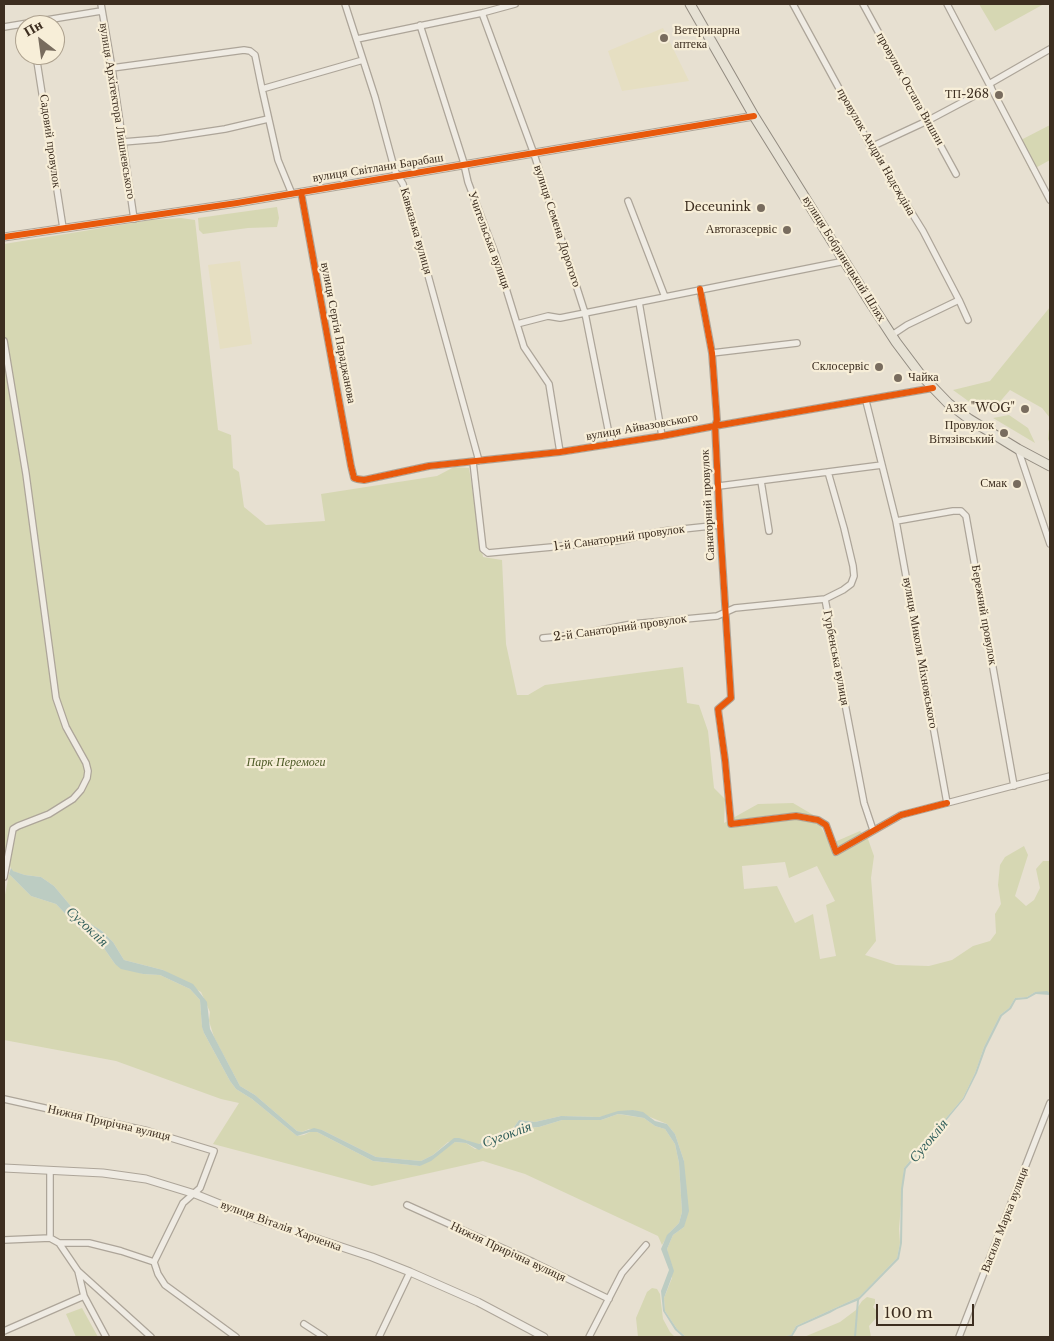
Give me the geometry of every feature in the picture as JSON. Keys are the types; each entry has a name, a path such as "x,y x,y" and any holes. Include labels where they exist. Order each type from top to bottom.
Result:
{"main road":[{"name":"вулиця Бобринецький Шлях","path":"690,4 754,116 892,335 920,374 948,403 969,419 1050,466"}],"street":[{"name":"вулиця Архітектора Лишневського","path":"100,4 112,68 134,219"},
{"name":"Кавказька вулиця","path":"345,4 375,97 395,171 403,184 476,462 483,549 488,554"},
{"path":"357,38 482,13 515,4"},
{"name":"провулок Андрія Надєждіна","path":"793,4 871,147 923,231 968,320"},
{"name":"провулок Остапа Вишни","path":"863,4 956,174"},
{"path":"947,4 1050,200"},
{"path":"65,17 102,11"},
{"name":"вулиця Семена Дорогого","path":"482,13 534,154 585,313 611,444"},
{"name":"Учительська вулиця","path":"420,25 468,182 496,256 524,347 534,359 548,384 560,452"},
{"path":"871,147 927,122 1050,49"},
{"path":"112,68 244,50 250,51 255,55 278,160 292,194"},
{"path":"262,88 363,60"},
{"name":"Садовий провулок","path":"38,65 63,228"},
{"name":"вулиця Світлани Барабаш","path":"4,237 292,194 754,116"},
{"path":"123,142 159,139 225,129 268,119"},
{"name":"вулиця Сергія Параджанова","path":"300,192 354,478"},
{"path":"628,201 665,297"},
{"path":"517,324 548,316 560,318 845,261"},
{"name":"Санаторний провулок","path":"700,289 712,353 717,420 715,426 731,698 718,708 731,824 796,816 818,820 826,825 836,852 873,830"},
{"path":"892,335 907,325 959,300"},
{"path":"639,302 662,436"},
{"path":"4,341 26,474 56,698 66,727 86,763 88,771 88,778 73,799 49,814 13,829 4,875"},
{"path":"712,353 796,343"},
{"name":"вулиця Айвазовського","path":"354,478 364,480 429,466 560,452 933,388"},
{"name":"вулиця Миколи Міхновського","path":"866,401 896,521 947,803"},
{"path":"1018,449 1050,544"},
{"name":"Санаторний провулок","path":"719,486 882,465"},
{"name":"Гурбенська вулиця","path":"828,472 844,528 854,576 851,584 825,599 864,804 873,830"},
{"path":"761,481 768,531"},
{"name":"Бережний провулок","path":"896,521 953,510 961,511 966,516 1014,786"},
{"name":"1-й Санаторний провулок","path":"488,554 616,540 664,530 720,525"},
{"name":"2-й Санаторний провулок","path":"544,638 575,635 632,624 717,616 735,608 825,599"},
{"path":"873,830 902,815 1050,776"},
{"name":"Нижня Прирічна вулиця","path":"4,1099 148,1131 214,1151 200,1188 195,1194"},
{"name":"Василя Марка вулиця","path":"959,1337 1050,1103"},
{"name":"вулиця Віталія Харченка","path":"4,1168 103,1173 146,1179 195,1194 257,1219 372,1257 410,1272 478,1302 544,1337"},
{"path":"50,1170 50,1238"},
{"path":"195,1194 183,1203 154,1262 158,1274 165,1285 236,1337"},
{"name":"Нижня Прирічна вулиця","path":"407,1205 609,1299"},
{"path":"4,1240 50,1238 59,1243 78,1271 151,1337"},
{"path":"59,1243 89,1243 122,1251 154,1262"},
{"path":"589,1337 622,1273 646,1245"},
{"path":"78,1271 84,1296 106,1337"},
{"path":"379,1337 410,1272"},
{"path":"4,1331 84,1296"},
{"path":"304,1324 324,1337"}],"shaded area":[{"path":"663,28 689,81 622,91 608,51"},
{"path":"240,261 252,344 220,349 208,265"}],"green space":[{"path":"979,4 1044,4 995,31"},
{"path":"1050,125 1050,160 1030,171 1017,142"},
{"path":"277,207 279,218 277,227 248,228 203,234 199,230 198,218"},
{"name":"Парк Перемоги","path":"181,218 195,220 218,430 231,435 233,468 239,472 244,507 266,525 325,521 321,494 437,476 454,467 469,468 483,557 502,560 506,644 517,695 528,695 545,685 683,667 687,703 699,705 708,731 714,788 725,799 724,823 758,804 793,803 815,816 830,844 860,831 868,839 874,856 871,878 876,941 865,955 896,965 929,966 952,960 973,946 990,941 996,933 995,914 1001,904 998,885 1000,865 1005,857 1024,846 1028,855 1015,896 1026,906 1034,900 1040,888 1036,869 1043,861 1050,861 1050,993 1035,992 1027,997 1015,998 1009,1008 1000,1015 984,1047 975,1073 963,1098 904,1168 899,1229 900,1243 897,1258 859,1297 796,1326 791,1335 782,1337 686,1337 677,1329 665,1311 664,1298 672,1278 667,1249 673,1235 684,1227 684,1161 675,1134 667,1124 633,1110 599,1117 561,1116 535,1122 519,1120 512,1130 505,1130 479,1144 466,1140 448,1142 433,1155 421,1161 376,1157 322,1130 309,1129 302,1132 297,1131 255,1095 240,1086 214,1037 209,1021 210,1012 201,992 163,970 124,960 113,942 102,931 80,917 54,886 41,877 12,871 4,851 4,244 151,220","holes":["785,862 789,878 817,866 835,901 826,905 836,956 820,959 813,914 795,923 777,886 744,889 742,866"]},
{"path":"1050,307 1050,418 1042,408 1010,390 997,405 982,411 953,390 990,381"},
{"path":"1009,415 1028,428 1035,443 993,418"},
{"path":"1050,418 1050,444 1048,439"},
{"path":"9,874 31,896 56,904 80,929 101,944 115,964 143,974 160,975 190,989 200,1000 204,1033 230,1081 236,1089 252,1099 297,1136 317,1132 373,1161 420,1166 455,1142 466,1143 475,1149 483,1148 486,1144 496,1140 509,1140 524,1128 539,1127 562,1120 601,1120 618,1114 644,1118 655,1126 665,1129 675,1144 679,1163 682,1212 679,1223 670,1232 662,1245 658,1236 525,1174 483,1161 372,1186 213,1144 239,1103 221,1099 116,1061 4,1040 4,900"},
{"path":"652,1288 657,1289 660,1294 663,1319 675,1337 638,1337 636,1318 647,1292"},
{"path":"867,1297 875,1299 873,1307 878,1312 878,1316 869,1326 871,1337 804,1337 840,1322 856,1310"},
{"path":"82,1308 98,1337 76,1337 66,1314"}],"water":[{"name":"Сугоклія","path":"11,868 13,871 25,875 41,877 54,886 80,917 102,931 113,942 124,960 163,970 193,984 207,1002 210,1029 240,1086 255,1095 297,1131 302,1132 314,1128 322,1130 376,1157 421,1161 433,1155 454,1138 479,1144 505,1130 512,1130 519,1120 535,1122 561,1116 599,1117 618,1111 633,1110 643,1112 655,1121 667,1124 675,1134 684,1161 689,1211 684,1227 673,1235 667,1249 674,1271 664,1298 665,1311 677,1329 686,1337 683,1337 675,1330 663,1311 661,1291 669,1270 661,1249 667,1235 679,1223 682,1212 679,1163 675,1144 665,1129 655,1126 644,1118 618,1114 601,1120 562,1120 539,1127 524,1128 515,1138 496,1140 479,1150 466,1143 455,1142 431,1161 420,1166 373,1161 317,1132 297,1136 252,1099 236,1089 230,1081 204,1033 200,1000 190,989 160,975 143,974 121,969 115,964 101,944 80,929 56,904 31,896 9,874"},
{"name":"Сугоклія","path":"1047,991 1050,995 1036,994 1027,999 1016,1000 1011,1009 1002,1016 964,1099 906,1169 903,1189 902,1243 899,1259 859,1300 798,1327 792,1337 782,1337 791,1335 796,1326 859,1297 897,1258 900,1243 901,1189 904,1168 963,1098 975,1073 984,1047 1000,1015 1009,1008 1015,998 1027,997 1035,992"}],"waterway":[{"path":"855,1337 858,1300"}],"cycle path":[{"path":"4,237 237,203 754,116"},
{"path":"301,192 351,466 354,478 357,479 364,480 429,466 560,452 662,436 933,388"},
{"path":"700,289 712,353 717,420 715,426 731,698 718,709 731,824 796,816 818,820 826,825 836,852 901,815 947,803"}],"place":[{"name":"Ветеринарна аптека","path":"664,38"},
{"name":"ТП-268","path":"999,95"},
{"name":"Deceunink","path":"761,208"},
{"name":"Автогазсервіс","path":"787,230"},
{"name":"Склосервіс","path":"879,367"},
{"name":"Чайка","path":"898,378"},
{"name":"АЗК \"WOG\"","path":"1025,409"},
{"name":"Провулок Вітязівський","path":"1004,433"},
{"name":"Смак","path":"1017,484"}]}
